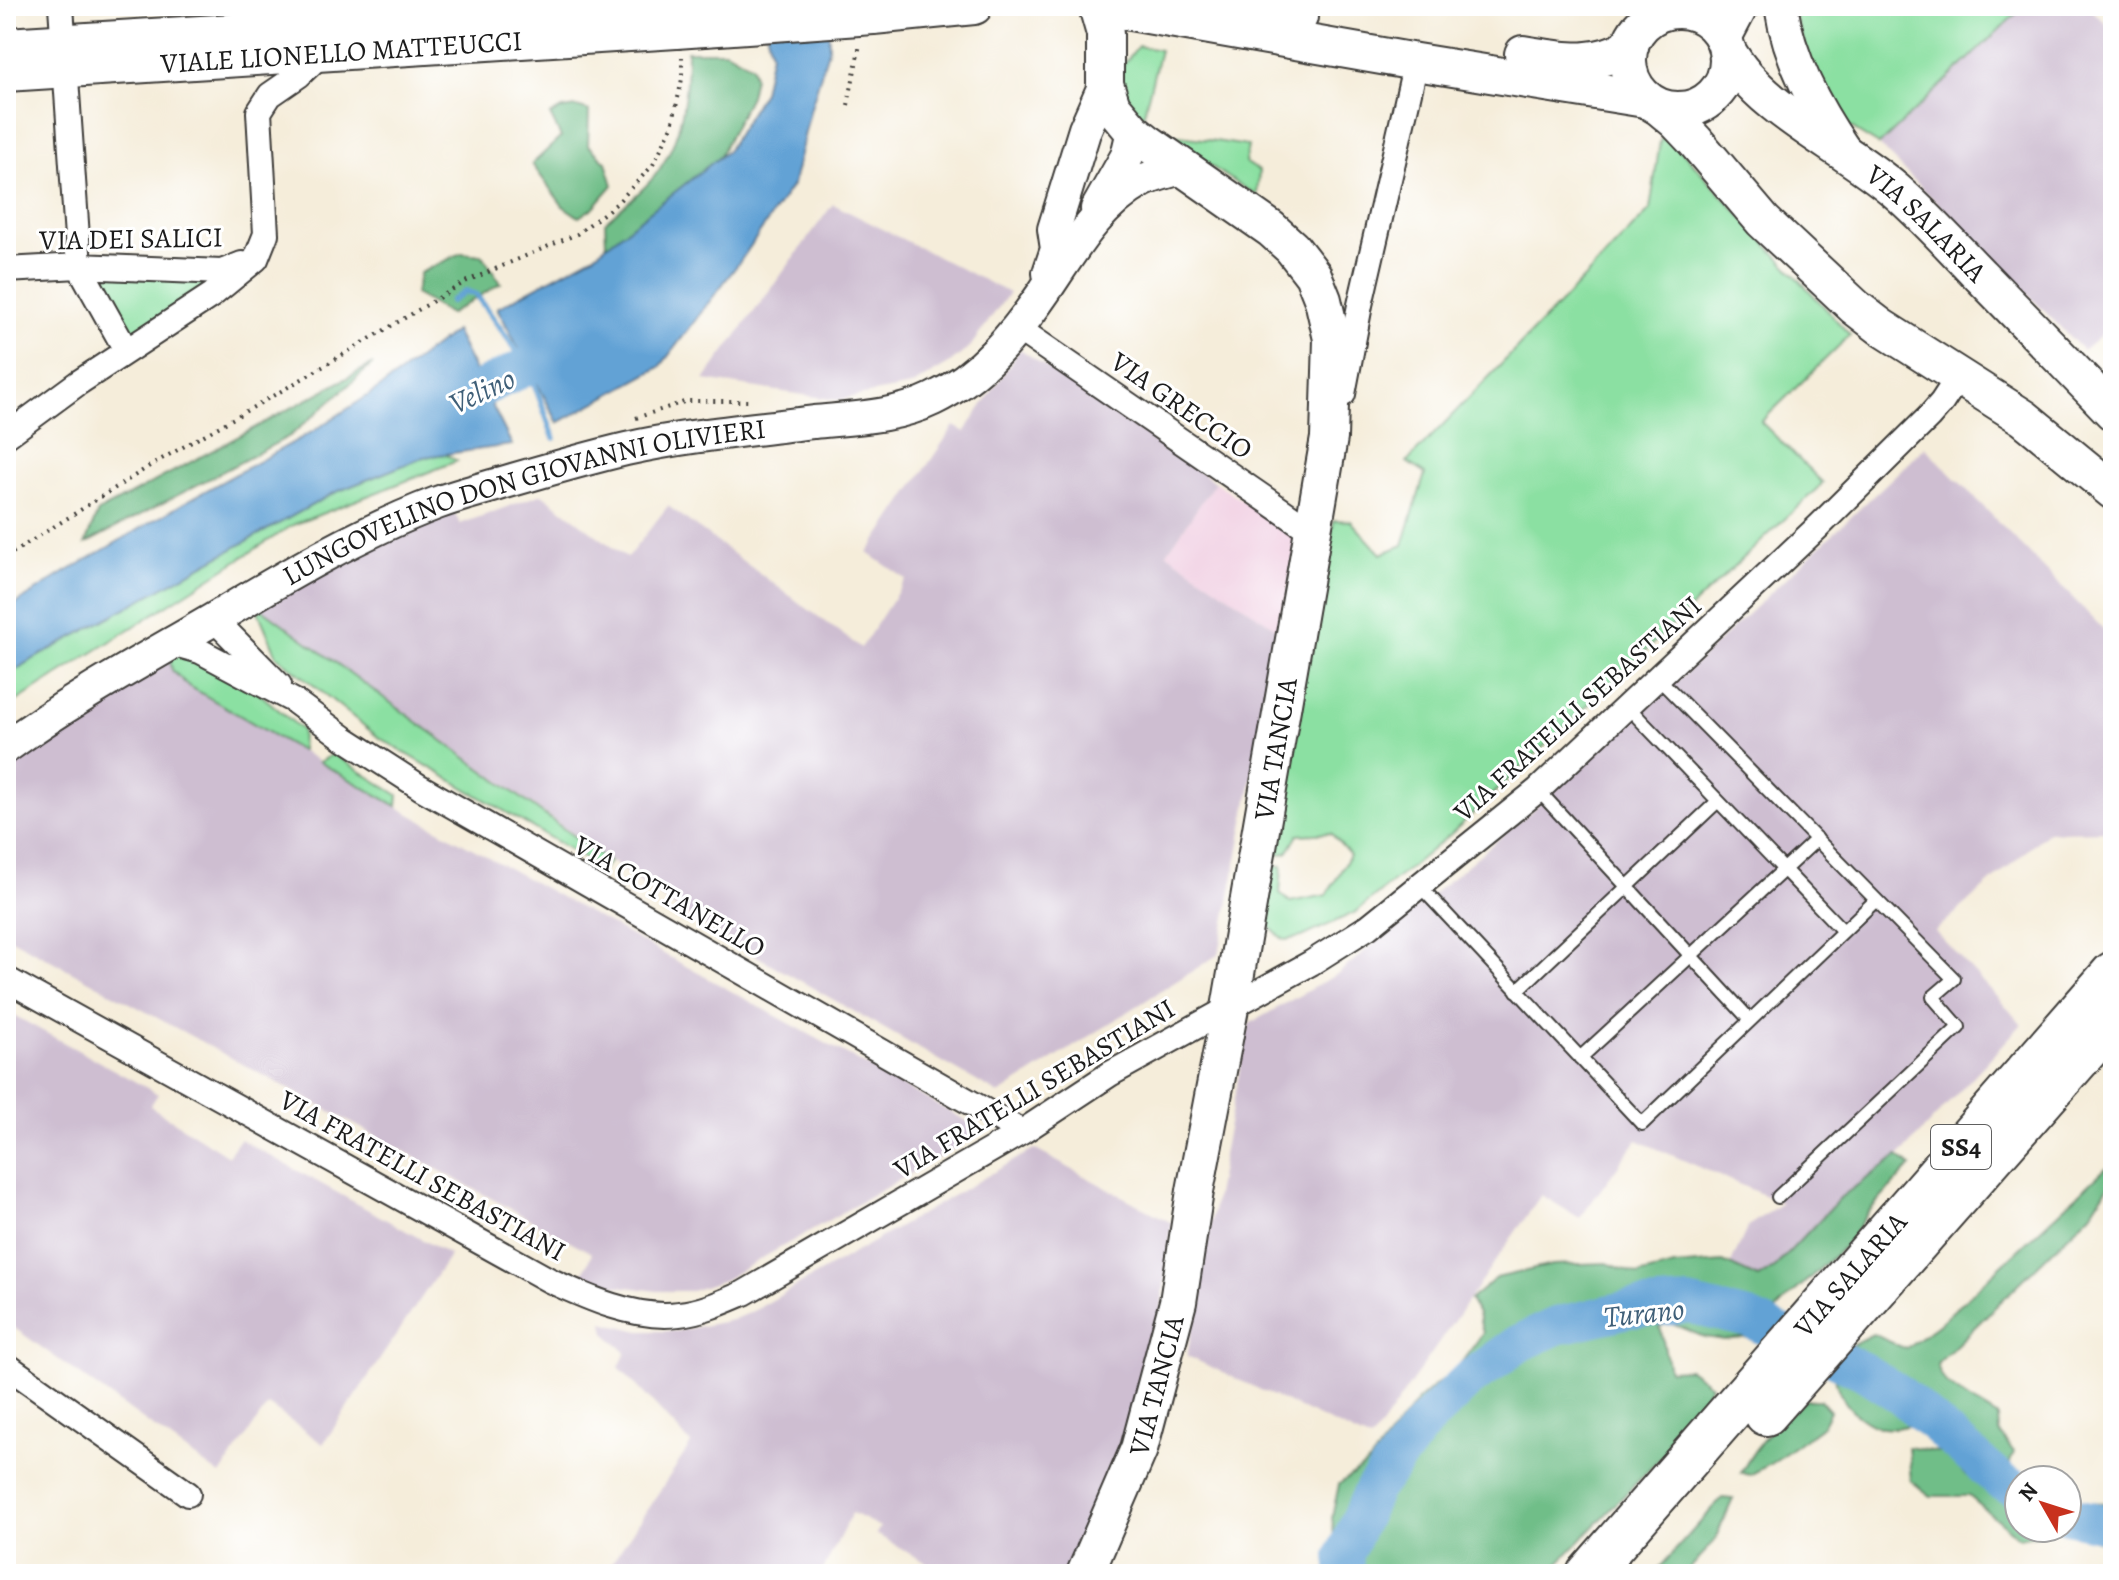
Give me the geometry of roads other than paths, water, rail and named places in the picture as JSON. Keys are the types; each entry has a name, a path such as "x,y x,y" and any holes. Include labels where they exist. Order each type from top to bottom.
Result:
{"highway":[{"name":"VIA SALARIA","path":"1588,1574 1705,1461 1870,1274 2113,973"},
{"name":"VIA SALARIA","path":"1870,1274 1992,1158 2113,1020"},
{"path":"1992,1158 2113,1050"},
{"name":"VIA SALARIA","path":"1626,1574 1705,1461"}],"main road":[{"name":"VIALE LIONELLO MATTEUCCI","path":"6,73 64,56 259,31 383,36 873,16 974,6"},
{"path":"1096,6 1652,103 1674,110 1690,109 1704,103 1724,80 1728,66 1712,28 1691,12 1678,10 1665,11 1653,17 1604,59 1568,61 1244,6"},
{"name":"VIA TANCIA","path":"1085,1574 1139,1449 1178,1302 1329,438 1332,339 1323,300 1313,275 1292,248 1271,229 1133,131 1112,106 1105,84 1105,34 1096,6"},
{"path":"1105,84 1128,35 1152,16"},
{"path":"1641,26 1627,60 1629,75 1636,88 1677,122 1763,221 1831,287 1881,327 2024,418 2113,491"},
{"name":"VIA SALARIA","path":"1712,28 1745,78 1783,110 1894,189 2113,412"},
{"name":"VIALE LIONELLO MATTEUCCI","path":"259,31 322,53 383,36"},
{"name":"VIALE LIONELLO MATTEUCCI","path":"6,46 64,56"}],"street":[{"path":"61,6 79,266 126,350"},
{"path":"1712,28 1742,6"},
{"path":"1781,6 1784,25 1810,96 1847,154"},
{"path":"6,436 126,350 212,295 256,259 266,234 259,112 270,95 299,75 322,53"},
{"path":"1329,438 1344,390 1360,305 1416,62"},
{"name":"LUNGOVELINO DON GIOVANNI OLIVIERI","path":"1044,292 1057,249 1054,229 1085,129 1105,84"},
{"name":"LUNGOVELINO DON GIOVANNI OLIVIERI","path":"1089,227 1127,156 1133,131"},
{"name":"LUNGOVELINO DON GIOVANNI OLIVIERI","path":"6,747 252,595 334,549 448,499 538,472 654,444 897,413 930,400 974,374 991,357 1017,328 1089,227 1119,197 1144,180 1181,168"},
{"name":"VIA DEI SALICI","path":"6,270 79,266 222,272 256,259"},
{"name":"VIA GRECCIO","path":"1017,328 1313,532"},
{"name":"VIA FRATELLI SEBASTIANI","path":"6,979 549,1280 599,1302 641,1313 678,1315 715,1305 744,1293 1022,1132 1110,1074 1311,963 1368,927 1538,790 1819,526 1929,417 1959,376"},
{"name":"VIA COTTANELLO","path":"214,619 294,701"},
{"name":"VIA COTTANELLO","path":"171,643 200,651 294,701 420,787 1022,1132"},
{"path":"6,1365 188,1494"}],"lane":[{"path":"1658,678 1954,979 1933,997 1959,1027 1778,1197"},
{"path":"1627,706 1843,931"},
{"path":"1538,790 1750,1020"},
{"path":"1517,991 1718,801"},
{"path":"1580,1058 1817,839"},
{"path":"1419,885 1642,1124 1876,900"}],"water":[{"path":"761,6 828,6 829,47 793,184 741,260 660,367 558,423 497,308 593,256 727,151 763,92 771,53"},
{"path":"455,331 512,445 424,457 334,493 26,663 6,677 6,610 194,497 312,432 381,387"}],"waterway":[{"path":"451,301 466,291 476,295 528,366 554,438"},
{"name":"Velino","path":"438,409 575,347"},
{"name":"Turano","path":"1346,1574 1344,1556 1373,1490 1423,1424 1468,1380 1518,1344 1556,1326 1629,1309 1688,1305 1749,1319 1863,1371 1902,1396 2003,1482"},
{"name":"Turano","path":"2083,1518 2113,1525"}]}
